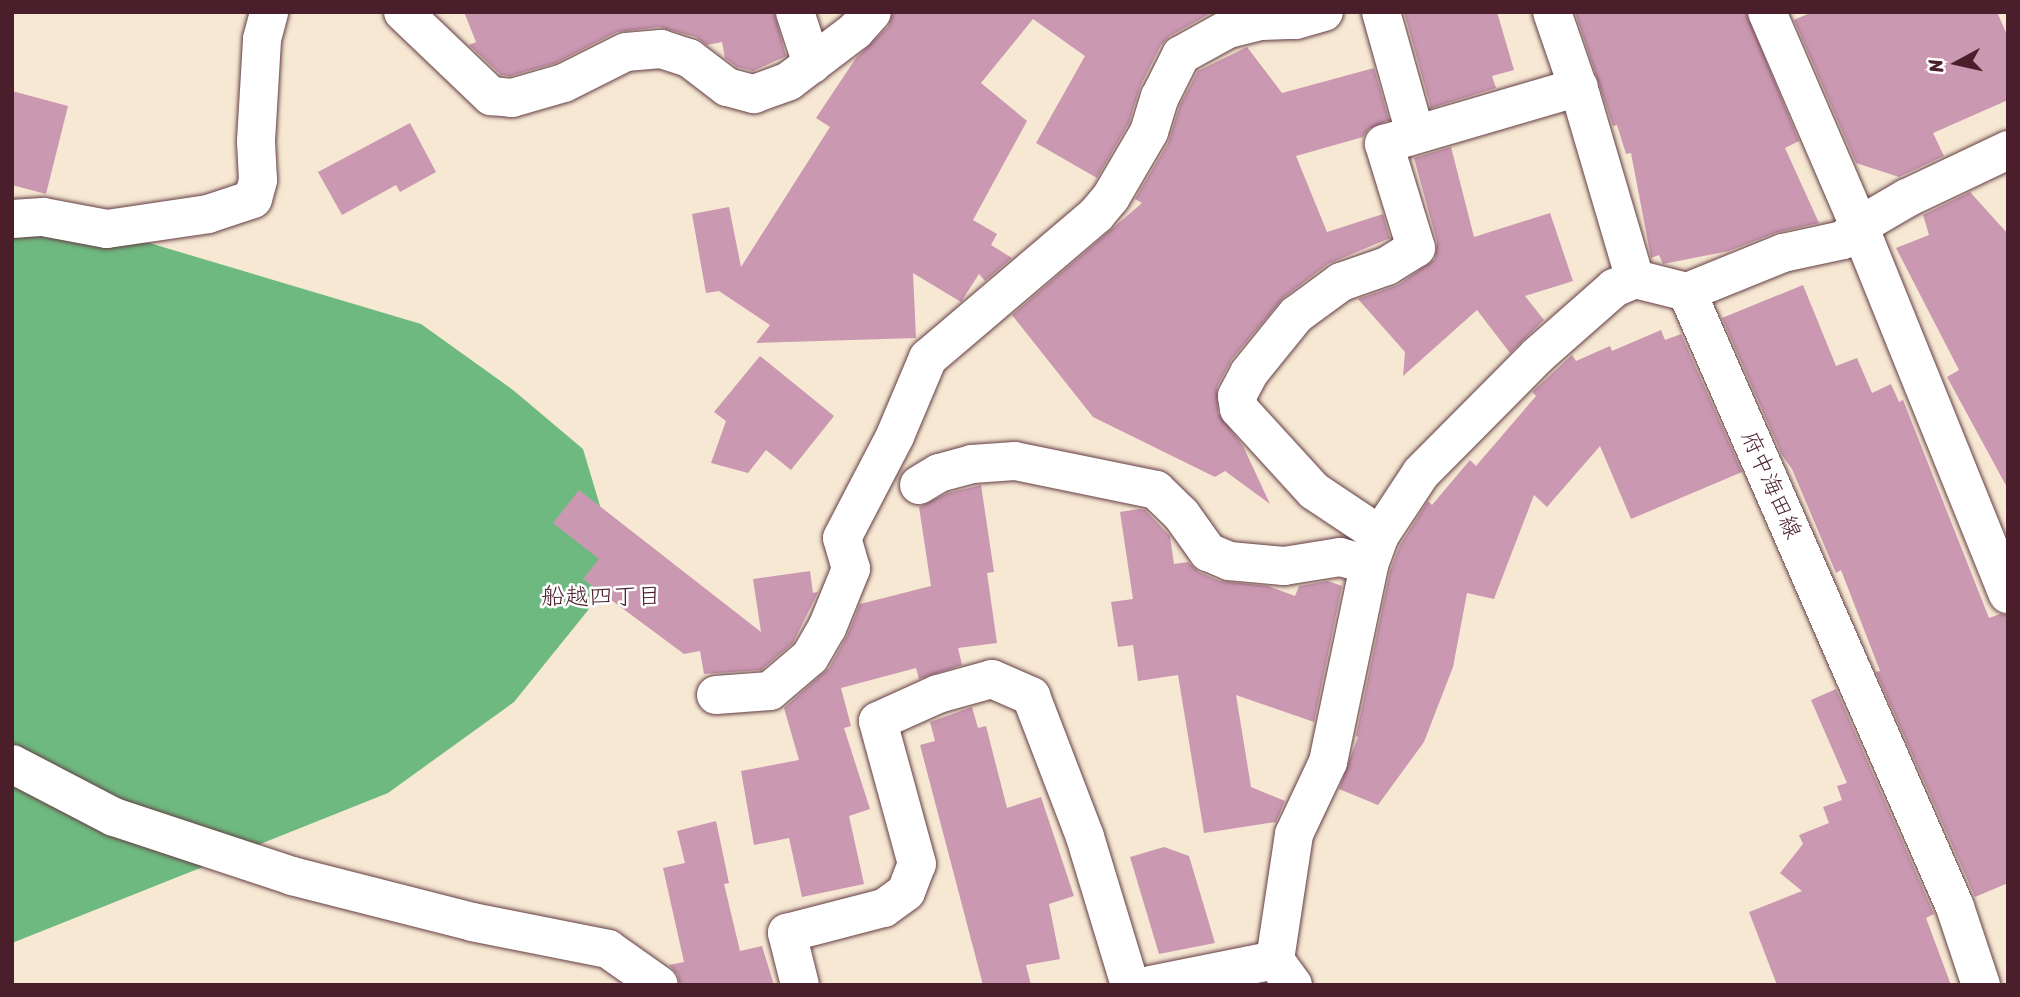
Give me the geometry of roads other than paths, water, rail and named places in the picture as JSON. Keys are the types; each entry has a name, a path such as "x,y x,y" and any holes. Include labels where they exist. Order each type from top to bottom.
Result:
{"street":[{"path":"12,219 43,216 107,229 208,214 253,198 258,180 256,141 262,39 269,12"},
{"path":"795,12 812,64"},
{"path":"411,14 491,96 512,98 564,83 626,52 661,49 690,58 727,87 754,93 789,81 855,31 872,12"},
{"path":"716,695 770,691 810,657 827,628 851,569 842,538 895,436 928,358 1096,215 1111,197 1149,132 1160,97 1181,55 1258,16 1296,20 1324,12"},
{"path":"1381,12 1415,133"},
{"path":"1552,12 1579,88 1635,279"},
{"path":"1767,12 1859,226 2008,593"},
{"path":"1374,550 1314,491 1239,409 1237,396 1249,373 1296,315 1341,282 1387,266 1416,248 1384,144 1579,88"},
{"path":"1151,985 1284,972 1294,834 1328,762 1374,550 1421,473 1537,356 1614,288 1635,279 1687,292 1783,254 1843,240 1859,226 1907,198 2008,150"},
{"name":"府中海田線","path":"1687,292 1955,907 1981,985"},
{"path":"919,485 939,473 972,464 1015,461 1156,490 1181,514 1208,552 1229,561 1284,566 1374,550"},
{"path":"800,985 787,933 884,908 906,892 917,864 878,721 938,694 992,680 1031,696 1085,837 1130,985"},
{"path":"12,764 114,817 292,876 472,922 608,949 659,985"}],"district":[{"name":"船越四丁目","path":"601,597"}]}
